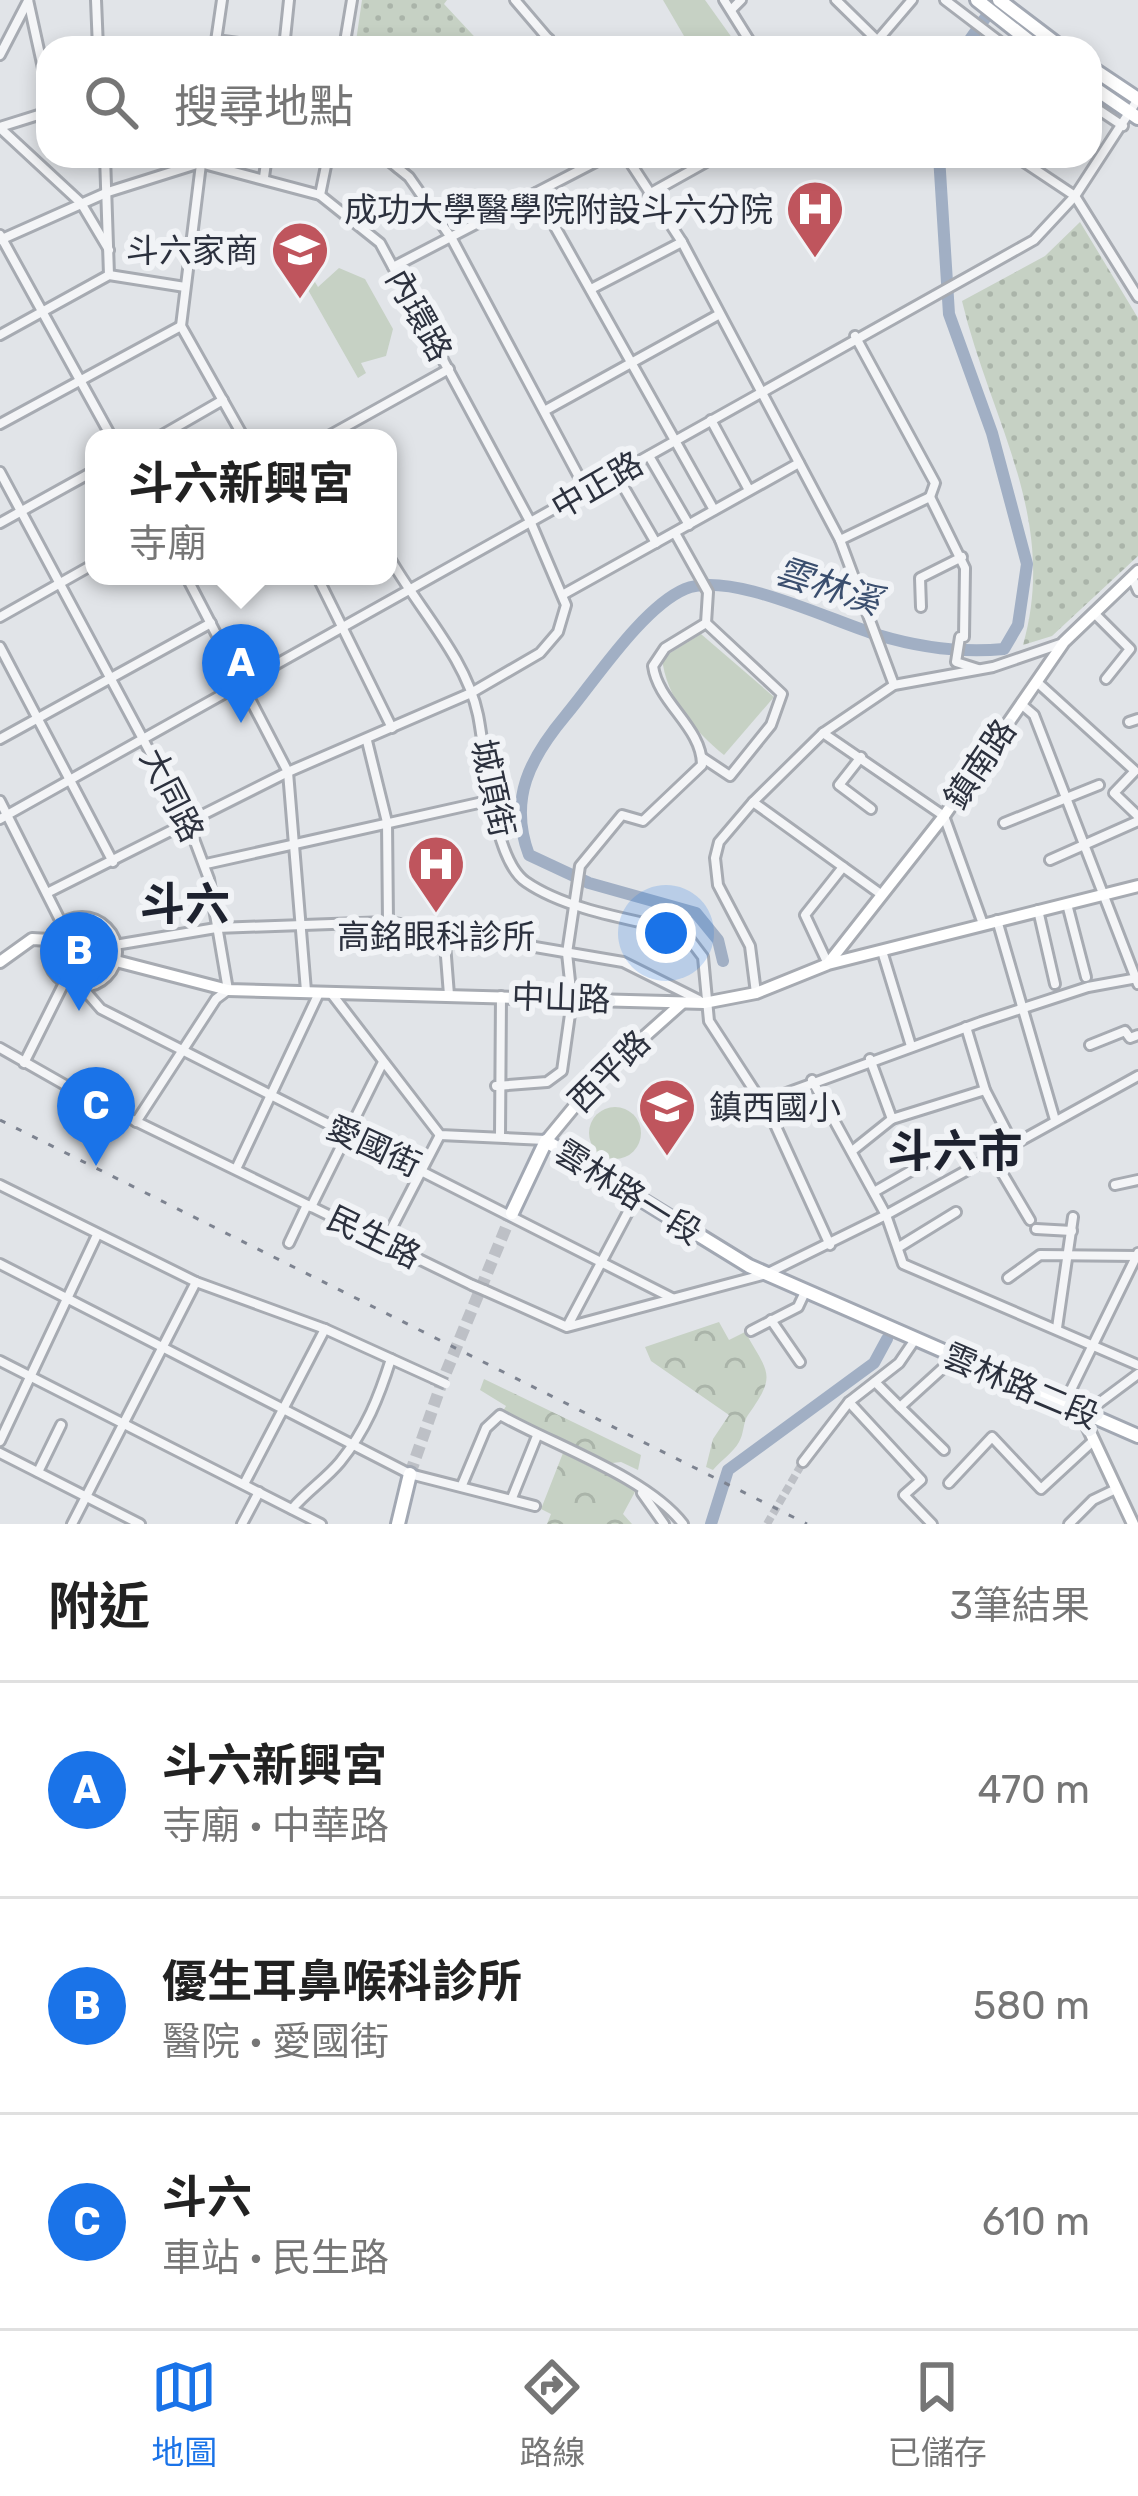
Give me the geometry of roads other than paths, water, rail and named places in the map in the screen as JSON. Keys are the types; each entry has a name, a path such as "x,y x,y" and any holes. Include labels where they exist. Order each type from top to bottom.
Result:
{"main road":[{"path":"980,2 1004,10 1044,36"},
{"path":"1004,10 1027,36"},
{"path":"1102,75 1138,99"},
{"path":"1102,94 1133,115"},
{"name":"雲林路一段","path":"546,1141 766,1274 909,1338"},
{"name":"西平路","path":"512,1214 546,1141"},
{"name":"雲林路二段","path":"909,1338 1138,1436"},
{"path":"398,1524 410,1474"}],"street":[{"path":"96,0 98,36"},
{"path":"217,36 222,0"},
{"path":"282,36 289,0"},
{"path":"346,36 352,0"},
{"path":"515,0 546,36"},
{"path":"526,12 536,0"},
{"path":"724,0 747,36"},
{"path":"732,9 741,0"},
{"path":"836,0 868,36"},
{"path":"885,36 912,0"},
{"path":"945,0 991,36"},
{"path":"0,55 29,3"},
{"path":"29,3 36,36"},
{"name":"中正路","path":"1102,157 1133,115 1138,99"},
{"path":"1102,112 1123,126"},
{"path":"36,116 0,128 36,161"},
{"path":"43,168 81,203 109,250"},
{"path":"106,168 110,275"},
{"name":"內環路","path":"1,238 176,168"},
{"path":"200,168 181,326 239,429"},
{"name":"內環路","path":"232,168 320,195 358,221 393,267 531,523 564,594"},
{"path":"264,177 265,168"},
{"path":"320,195 326,168"},
{"path":"398,168 452,239 586,490"},
{"path":"393,267 584,168"},
{"path":"633,168 682,242 840,540 894,685"},
{"path":"649,194 695,168"},
{"path":"1034,168 1075,196 1138,297"},
{"name":"中正路","path":"3,816 410,594 855,336 1034,240 1094,168"},
{"path":"536,193 714,510"},
{"path":"1,238 107,429"},
{"path":"591,289 682,242"},
{"path":"0,335 110,275 185,287"},
{"path":"546,410 718,315"},
{"path":"0,424 181,326"},
{"path":"840,540 930,497 935,483 855,336"},
{"path":"341,429 449,369"},
{"path":"173,429 224,400"},
{"path":"711,420 749,490"},
{"path":"649,456 689,525"},
{"path":"46,892 289,772 471,693 540,653 558,632 564,594 800,463"},
{"name":"大同路","path":"0,472 206,863 228,990"},
{"path":"616,474 656,542"},
{"path":"0,523 85,476"},
{"path":"930,497 962,557 964,637 959,637 957,660 978,669"},
{"path":"675,533 705,589 706,622 782,694 771,725 730,776 703,758 655,680 653,666 664,647 706,622"},
{"path":"921,607 920,578 962,557"},
{"path":"0,617 85,569"},
{"name":"城頂街","path":"397,571 471,693 492,800 517,872 526,882 574,901 684,932 704,957 709,1021 762,1102 830,1245"},
{"path":"1135,574 1138,591"},
{"name":"鎮南路","path":"828,964 944,817 1064,642 1135,574"},
{"path":"190,585 289,772 297,926 306,991"},
{"path":"322,585 392,728"},
{"path":"1094,613 1130,649 1106,679"},
{"path":"0,739 211,623"},
{"path":"756,993 750,946 718,885 715,859 718,842 753,802 823,733 894,685 978,669 1064,642"},
{"path":"0,647 113,862"},
{"path":"1036,681 1135,771 1114,793 1138,819 1050,860"},
{"path":"762,1102 812,1079 966,1027 1088,988 1137,980 1034,715 1021,704"},
{"path":"823,733 944,817 983,924"},
{"path":"367,741 387,822 388,922"},
{"path":"861,757 839,785 871,808"},
{"path":"496,1086 548,1082 562,1071 572,1000 567,953 580,866 622,814 644,821 655,815 699,772 703,758"},
{"path":"1004,823 1099,785"},
{"path":"206,863 492,800"},
{"path":"0,801 3,816 62,924"},
{"path":"753,802 883,896"},
{"path":"828,964 806,916 843,867"},
{"name":"中山路","path":"116,962 228,990 706,1002 756,993 828,964 1138,886"},
{"path":"1067,903 1086,977"},
{"path":"1038,910 1055,984"},
{"path":"80,917 98,921 115,945 116,962 105,978 81,986 65,981 51,965 50,940 62,924 80,917"},
{"path":"997,919 1019,1011 1054,1120"},
{"path":"115,945 216,928 388,922 623,962 706,1002"},
{"path":"444,931 449,995"},
{"path":"0,962 32,939 50,940"},
{"path":"882,951 911,1046"},
{"path":"25,1063 65,981"},
{"name":"愛國街","path":"81,986 101,1009 673,1299"},
{"path":"136,1122 228,990"},
{"path":"236,1170 325,992 440,1135 384,1244"},
{"path":"500,1136 496,1086 501,996"},
{"name":"西平路","path":"546,1141 598,1078 684,1002"},
{"path":"966,1027 986,1090 1012,1144"},
{"path":"1090,1045 1125,1031 1130,1038 1138,1035"},
{"name":"民生路","path":"0,1048 136,1122 384,1244 567,1327"},
{"path":"870,1059 892,1119"},
{"path":"289,1243 382,1064"},
{"path":"567,1327 766,1274 830,1245 1138,1076"},
{"path":"812,1079 886,1215 903,1264 1058,1328 1092,1347 1135,1361"},
{"path":"852,1151 892,1119 986,1090"},
{"name":"雲林路一段","path":"440,1135 546,1141"},
{"path":"874,1192 937,1156"},
{"path":"992,1156 1033,1225 1072,1231"},
{"path":"1115,1185 1138,1180"},
{"path":"0,1186 196,1282 326,1329 446,1384"},
{"path":"567,1327 636,1197"},
{"path":"899,1246 956,1212"},
{"path":"1058,1328 1073,1217"},
{"path":"0,1441 97,1235"},
{"path":"1009,1278 1040,1255 1137,1255 1063,1406"},
{"path":"0,1264 410,1474 535,1506"},
{"path":"72,1524 196,1282"},
{"path":"751,1331 798,1307 806,1292"},
{"path":"772,1320 800,1362"},
{"path":"244,1484 326,1329"},
{"path":"803,1462 849,1402 899,1363 909,1338"},
{"path":"900,1407 954,1358"},
{"path":"292,1509 352,1443 380,1400 391,1359"},
{"path":"0,1361 321,1524"},
{"path":"1133,1524 1083,1413 1138,1374"},
{"path":"875,1382 944,1450"},
{"path":"849,1402 921,1480 904,1495 932,1524"},
{"path":"462,1485 486,1428 500,1415 638,1487 670,1507 683,1524"},
{"path":"38,1472 62,1425"},
{"path":"512,1498 537,1436"},
{"path":"949,1483 992,1437 1041,1489 1093,1441"},
{"path":"0,1453 140,1524"},
{"path":"638,1487 664,1524"},
{"path":"1069,1524 1093,1500 1116,1489"},
{"path":"242,1524 259,1492"}],"waterway":[{"name":"雲林溪","path":"972,36 998,0"},
{"name":"雲林溪","path":"723,961 718,940 696,913 589,883 529,855 521,816 526,780 553,731 621,645 653,611 685,589 728,586 753,592 909,643 1004,649 1018,625 1027,564 992,433 949,314 940,168"},
{"name":"雲林溪","path":"711,1524 728,1470 874,1363 887,1339"}],"tunnel":[{"path":"410,1474 442,1382 512,1213"},
{"path":"767,1524 803,1462"}],"railway":[{"path":"0,1120 807,1524"}],"place":[{"name":"成功大學醫學院附設斗六分院","path":"815,260"},
{"name":"斗六家商","path":"300,301"},
{"name":"斗六新興宮","path":"241,723"},
{"name":"高銘眼科診所","path":"436,915"},
{"name":"優生耳鼻喉科診所","path":"79,1011"},
{"name":"鎮西國小","path":"667,1158"},
{"name":"斗六","path":"96,1166"}],"district":[{"name":"斗六","path":"185,904"},
{"name":"斗六市","path":"955,1151"}]}
